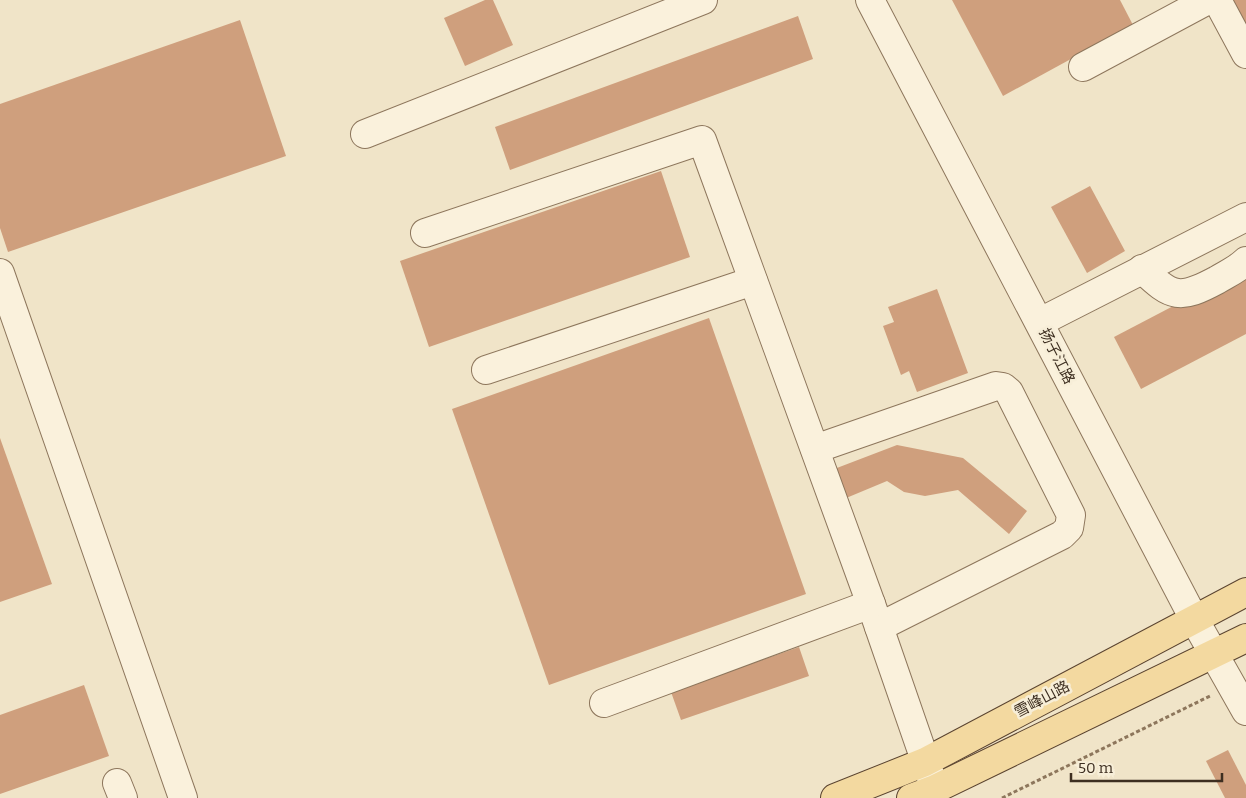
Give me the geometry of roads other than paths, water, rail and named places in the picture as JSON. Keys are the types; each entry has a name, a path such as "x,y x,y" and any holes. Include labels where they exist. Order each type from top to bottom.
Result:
{"main road":[{"name":"雪峰山路","path":"835,798 925,762 1246,592"},
{"path":"923,794 1246,638"}],"street":[{"path":"365,134 703,0"},
{"name":"扬子江路","path":"870,0 1213,655 1246,711"},
{"path":"1083,68 1208,0"},
{"path":"1217,0 1246,54"},
{"path":"425,233 702,140 875,616 925,762 923,794"},
{"path":"1040,322 1246,217"},
{"path":"1142,269 1157,284 1171,292 1185,294 1195,291 1230,273 1246,261"},
{"path":"0,272 182,798"},
{"path":"486,370 754,281"},
{"path":"604,702 875,616 1062,535 1069,528 1071,515 1009,392 1003,387 996,386 815,449"}]}
